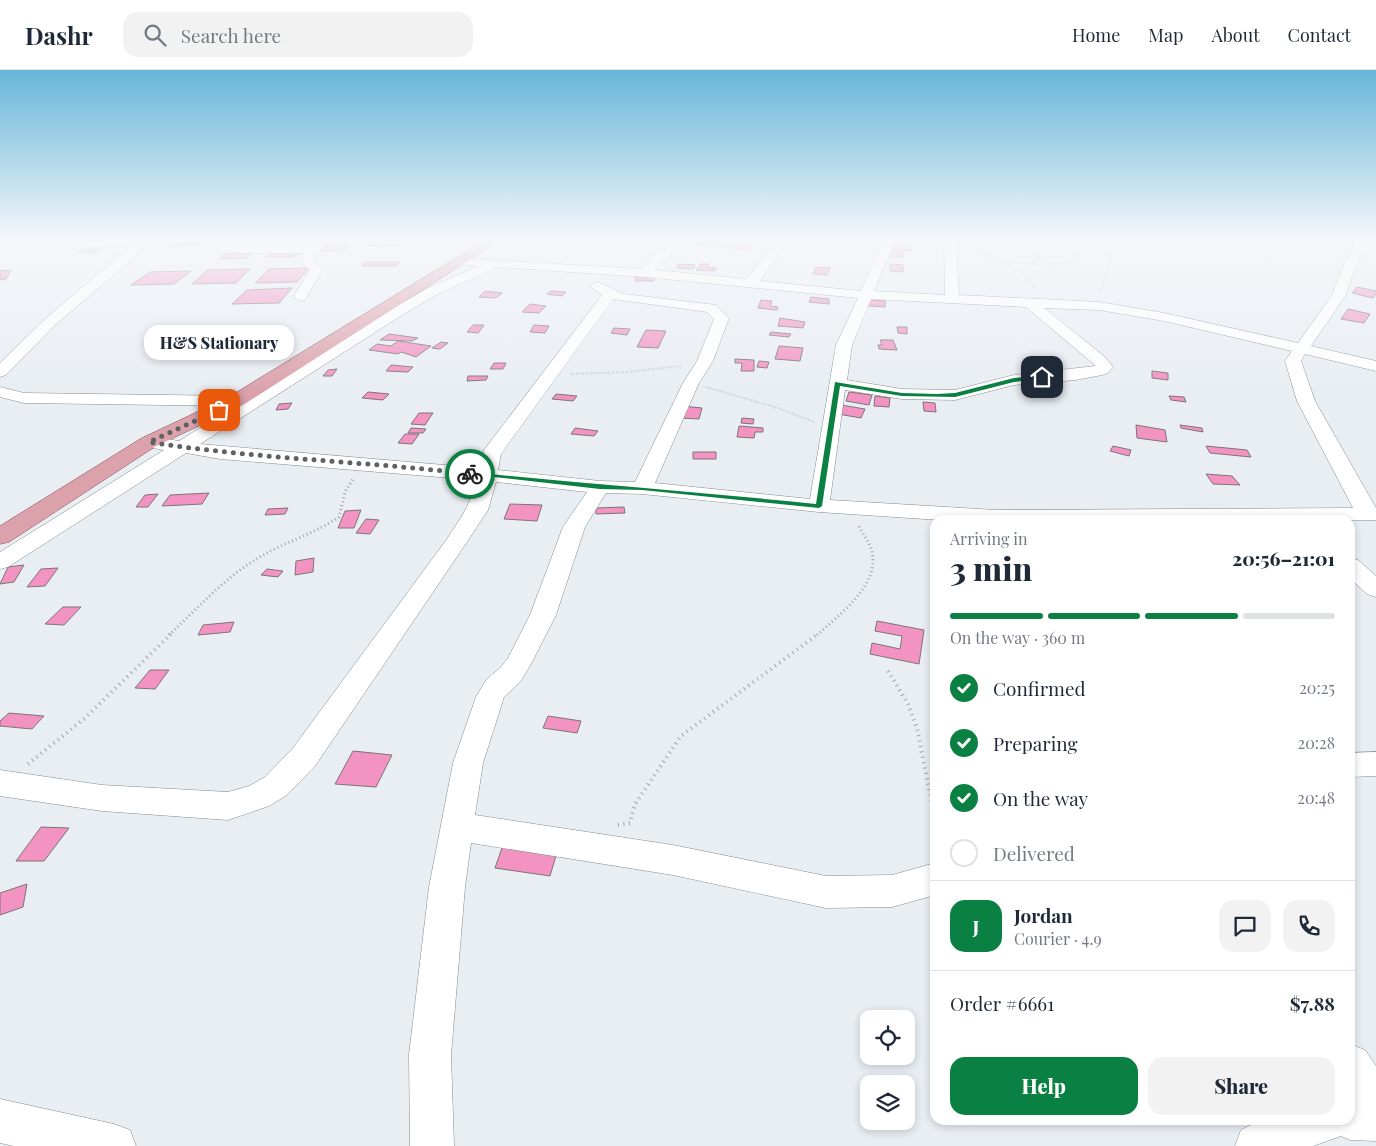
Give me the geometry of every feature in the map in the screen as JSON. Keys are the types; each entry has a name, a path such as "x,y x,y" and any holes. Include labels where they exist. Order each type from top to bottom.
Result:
{"main road":[{"path":"0,537 149,442 236,401 416,289"}],"street":[{"path":"0,372 50,322 89,289"},
{"path":"300,297 305,289"},
{"path":"0,562 402,309 438,289"},
{"path":"603,289 610,294 716,311 722,318 705,361 692,383 642,488"},
{"path":"800,289 865,296 1096,306 1164,317 1376,366"},
{"path":"819,506 844,344 868,289"},
{"path":"952,289 952,300"},
{"path":"1341,289 1293,361 1306,401 1371,513 1343,515"},
{"path":"0,783 102,798 210,806 240,804 276,786 304,757 456,542 481,502 491,454 610,294"},
{"path":"837,384 902,394 955,395 1014,380 1076,375 1102,370 1105,367 1037,303"},
{"path":"0,392 24,398 236,401"},
{"path":"149,442 250,456 374,464 600,487 642,488 819,506 943,515"},
{"path":"432,1146 430,1055 447,887 468,763 490,697 496,687 511,674 519,662 543,615 574,527 600,487"},
{"path":"1355,570 1376,589"},
{"path":"1355,766 1376,764"},
{"path":"456,826 522,838 673,860 826,892 892,891 930,880"},
{"path":"1355,1072 1376,1102"},
{"path":"1355,1118 1376,1119"},
{"path":"0,1121 114,1146"},
{"path":"1257,1146 1281,1133 1309,1125"}],"path":[{"path":"1033,289 1037,303"},
{"path":"1096,306 1101,289"},
{"path":"546,379 584,372 627,372 688,366 705,361"},
{"path":"692,383 804,416 830,431"},
{"path":"0,783 85,718 222,584 244,567 339,517 349,483 374,464"},
{"path":"610,826 630,823 635,804 681,736 816,636 857,598 872,571 872,552 850,508"},
{"path":"888,672 908,704 917,728 930,794"}],"building":[{"path":"291,289 279,303 232,304 247,290"},
{"path":"1355,289 1376,291 1373,298 1352,293"},
{"path":"485,291 502,293 496,298 479,297"},
{"path":"551,291 566,292 562,296 547,294"},
{"path":"811,297 829,299 829,304 809,302"},
{"path":"858,299 885,301 885,307 858,305"},
{"path":"761,300 772,301 770,306 778,307 777,310 758,308"},
{"path":"530,304 546,306 539,313 522,312"},
{"path":"1348,309 1370,314 1364,323 1341,319"},
{"path":"780,318 805,322 803,328 778,326"},
{"path":"473,325 484,325 478,333 467,332"},
{"path":"534,325 549,326 545,333 530,332"},
{"path":"897,327 907,327 907,334 898,333"},
{"path":"614,328 630,329 627,335 611,333"},
{"path":"646,330 666,331 658,348 637,347"},
{"path":"771,332 791,334 789,337 769,335"},
{"path":"389,334 418,338 412,341 380,340"},
{"path":"880,340 893,340 897,350 879,349 878,345 882,345"},
{"path":"398,341 431,346 416,357 401,352 398,354 369,350 377,344 391,346"},
{"path":"441,342 448,343 440,349 432,348"},
{"path":"779,346 803,348 800,361 775,359"},
{"path":"735,359 754,360 754,371 741,371 742,363 735,363"},
{"path":"759,361 769,362 767,368 757,367"},
{"path":"494,363 506,363 503,369 490,369"},
{"path":"391,365 413,367 408,372 386,371"},
{"path":"337,369 332,376 323,376 328,370"},
{"path":"1152,371 1168,373 1168,380 1152,378"},
{"path":"468,376 488,376 486,380 467,381"},
{"path":"368,392 389,394 383,400 362,398"},
{"path":"849,392 872,395 869,405 846,401"},
{"path":"556,394 577,396 573,401 552,399"},
{"path":"875,396 890,398 889,407 874,406"},
{"path":"1169,396 1184,397 1186,402 1171,400"},
{"path":"923,402 935,403 936,412 924,411"},
{"path":"292,403 288,409 276,410 279,404"},
{"path":"841,405 865,409 861,418 838,414"},
{"path":"683,406 702,408 699,419 679,418"},
{"path":"419,413 433,413 425,425 411,424"},
{"path":"742,418 754,419 753,424 741,423"},
{"path":"1136,425 1165,430 1167,442 1137,438"},
{"path":"1180,425 1202,428 1203,432 1181,428"},
{"path":"739,426 763,428 763,432 755,432 754,438 737,437"},
{"path":"411,428 426,429 423,433 408,433"},
{"path":"575,428 598,431 594,436 571,434"},
{"path":"405,434 419,434 412,444 398,443"},
{"path":"1113,446 1131,450 1129,456 1110,451"},
{"path":"1206,446 1247,450 1251,457 1210,453"},
{"path":"693,452 716,452 716,459 693,459"},
{"path":"1206,474 1232,476 1240,485 1213,484"},
{"path":"209,493 202,504 162,506 170,495"},
{"path":"158,494 148,507 136,507 145,495"},
{"path":"510,504 542,505 537,521 504,519"},
{"path":"624,507 625,513 596,514 596,508"},
{"path":"288,508 285,514 265,515 268,509"},
{"path":"361,510 354,528 338,528 345,511"},
{"path":"366,519 379,520 370,534 356,533"},
{"path":"314,558 313,572 295,575 296,561"},
{"path":"24,565 14,582 0,584 8,567"},
{"path":"58,568 45,586 27,587 41,569"},
{"path":"267,569 283,571 278,577 261,575"},
{"path":"63,607 81,607 64,625 45,624"},
{"path":"877,621 924,630 919,664 870,654 872,643 900,649 902,636 875,631"},
{"path":"234,622 230,632 198,635 203,625"},
{"path":"150,670 169,670 155,689 135,688"},
{"path":"9,713 44,716 32,729 0,726 0,721"},
{"path":"548,716 581,721 577,733 543,728"},
{"path":"353,751 392,755 376,787 335,784"},
{"path":"41,827 69,828 44,861 16,861"},
{"path":"504,842 558,849 550,876 495,868"},
{"path":"27,884 23,907 0,915 0,893"}],"way so far":[{"path":"219,410 149,442 250,456 341,461 470,474"}],"place":[{"name":"H&S Stationary","path":"219,410"}],"route":[{"path":"470,474 600,487 642,488 819,506 837,384 902,394 937,396 955,395 1014,380 1042,377"}]}
